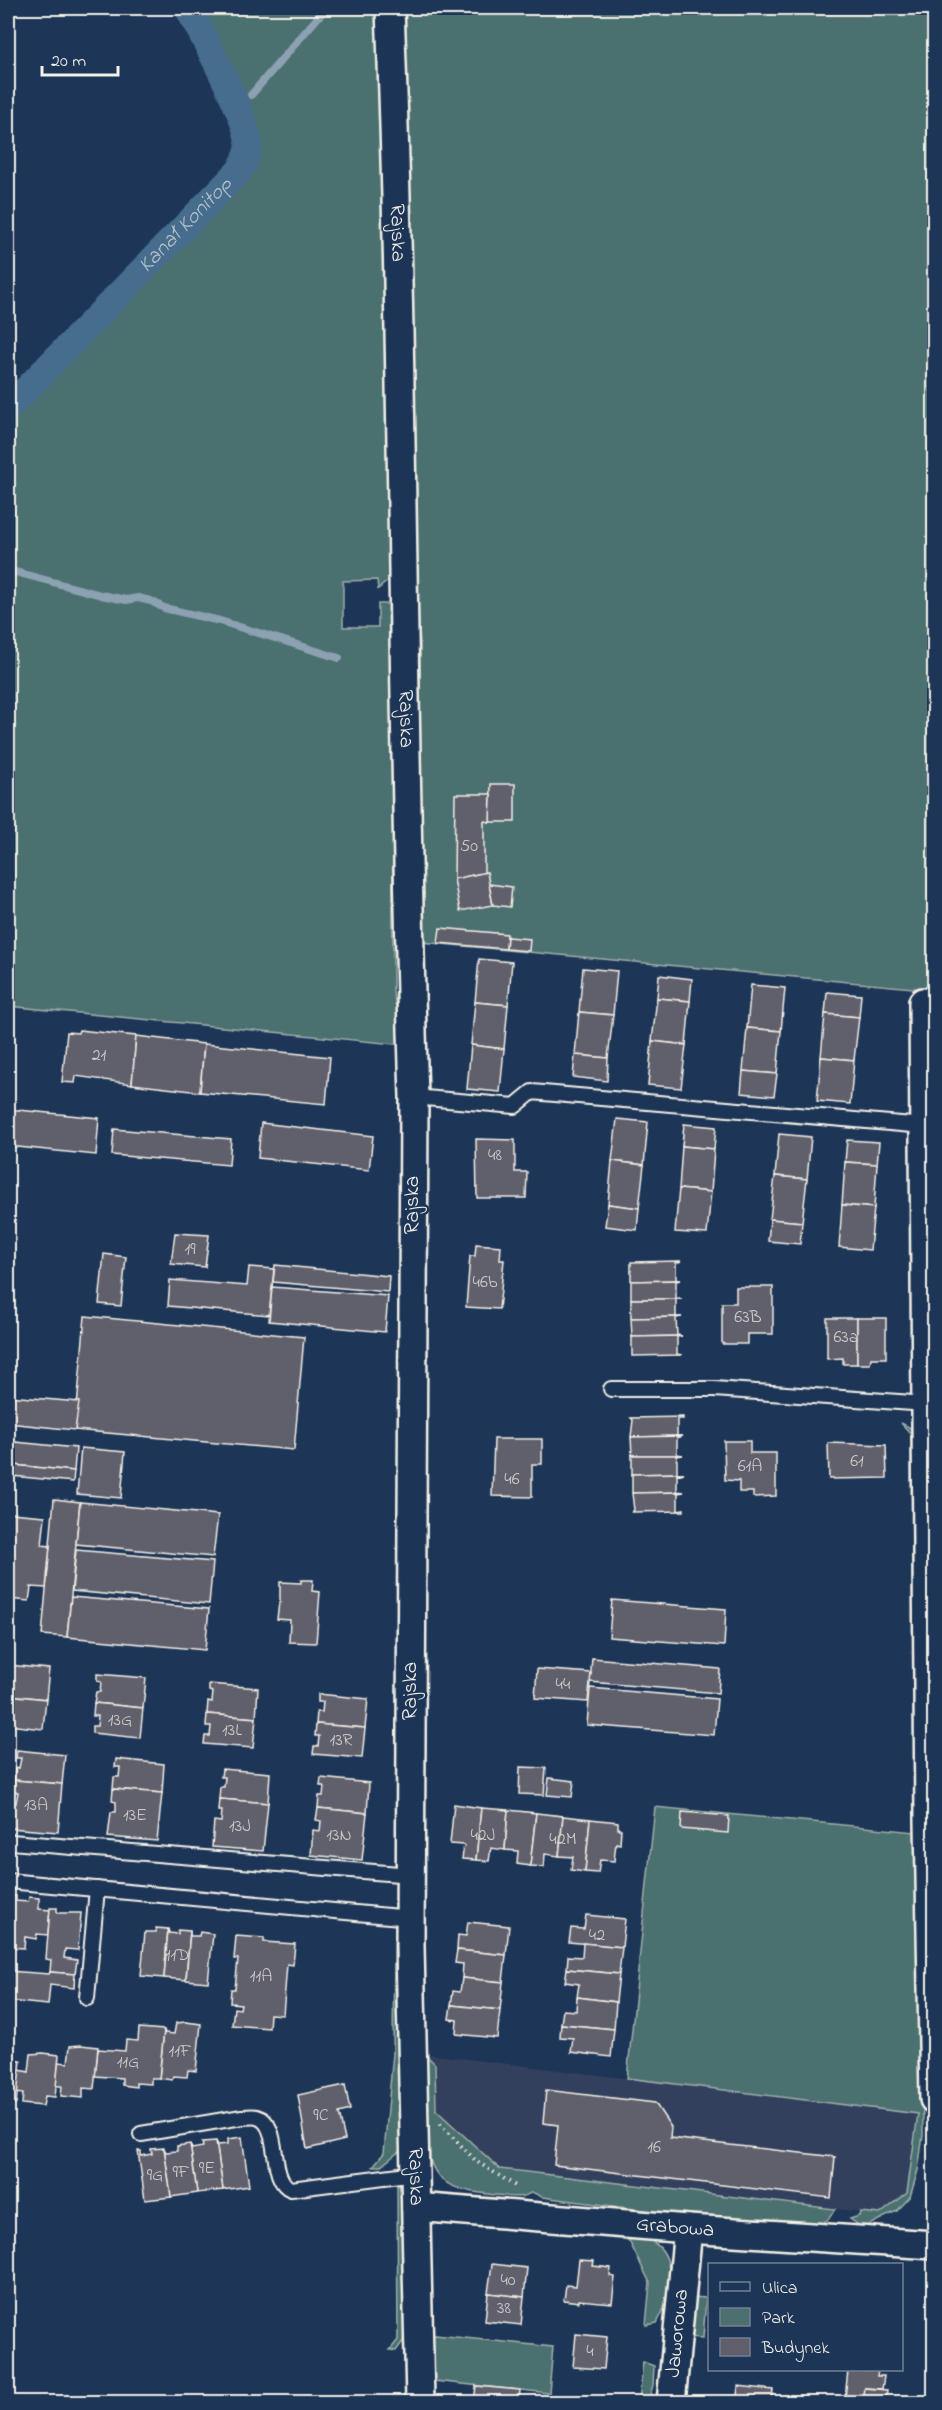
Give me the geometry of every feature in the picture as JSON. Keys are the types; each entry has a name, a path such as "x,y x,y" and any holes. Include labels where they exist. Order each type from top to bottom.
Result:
{"street":[{"name":"Rajska","path":"390,8 397,184 409,944 414,1097 411,1918 420,2403"},
{"path":"923,1002 930,1321 927,1404 931,1607 934,2099"},
{"name":"Grabowa","path":"416,2207 688,2229 934,2245"},
{"name":"Jaworowa","path":"671,2403 688,2229"}],"lane":[{"path":"414,1097 515,1106 532,1092 924,1125"},
{"path":"611,1389 714,1389 927,1404"},
{"path":"10,1842 411,1875"},
{"path":"8,1881 411,1918"},
{"path":"87,1998 97,1889"},
{"path":"141,2134 242,2117 257,2117 264,2121 270,2132 280,2179 285,2187 415,2173"}],"path":[{"path":"414,2094 476,2161 519,2189"}],"shaded area":[{"path":"427,2054 918,2114 907,2193 879,2214 500,2169 436,2110 435,2064"}],"green space":[{"path":"196,8 383,8 389,580 378,589 377,580 343,581 343,627 378,627 378,604 392,604 393,992 404,1045 8,1006 8,417 245,173 256,146 252,126"},
{"path":"405,8 933,8 934,990 421,942 420,644 413,578"},
{"path":"901,1423 915,1434 923,2135 918,2170 910,2197 897,2211 863,2228 850,2219 859,2216 860,2212 880,2214 907,2193 918,2114 627,2078 655,1807 915,1832 911,1434"},
{"path":"394,1940 401,2150 381,2166 373,2166 384,2153 393,2053"},
{"path":"427,2056 435,2064 436,2110 500,2169 835,2209 828,2220 820,2224 795,2224 651,2211 542,2197 532,2192 515,2197 457,2188 439,2177 429,2156 427,2116 429,2108 426,2103"},
{"path":"406,2184 406,2337 396,2351 390,2350 398,2340 397,2185"},
{"path":"635,2238 653,2242 661,2249 669,2269 670,2280 666,2303 657,2323 646,2325 650,2283 629,2241 622,2240"},
{"path":"693,2297 706,2298 703,2338 686,2337"},
{"path":"433,2336 553,2347 549,2393 434,2381"},
{"path":"643,2362 654,2366 653,2385 648,2402 639,2402"}],"building":[{"path":"491,784 515,784 515,822 490,822"},
{"path":"455,794 491,794 490,822 484,821 484,873 454,879"},
{"path":"487,872 493,905 460,911 454,879"},
{"path":"489,884 512,887 510,907 493,905"},
{"path":"440,928 507,934 506,949 438,943"},
{"path":"507,937 530,939 529,951 506,949"},
{"path":"479,959 512,962 508,1005 475,1002"},
{"path":"583,968 617,971 613,1015 579,1012"},
{"path":"659,975 692,979 690,1001 657,998"},
{"path":"751,985 785,988 781,1031 747,1028"},
{"path":"827,992 861,995 859,1017 825,1014"},
{"path":"657,998 690,1001 686,1045 652,1041"},
{"path":"475,1002 508,1005 504,1049 471,1045"},
{"path":"579,1012 613,1015 608,1058 575,1055"},
{"path":"825,1014 859,1017 854,1060 821,1057"},
{"path":"747,1028 781,1031 777,1074 743,1071"},
{"path":"79,1030 136,1036 132,1084 76,1076 75,1083 62,1082 67,1032 78,1033"},
{"path":"136,1036 204,1044 200,1092 132,1084"},
{"path":"652,1041 686,1045 681,1088 648,1085"},
{"path":"204,1044 330,1057 326,1104 200,1092"},
{"path":"471,1045 504,1049 500,1092 467,1089"},
{"path":"575,1055 608,1058 607,1081 573,1077"},
{"path":"821,1057 854,1060 850,1104 817,1101"},
{"path":"743,1071 777,1074 774,1096 741,1093"},
{"path":"8,1109 99,1118 96,1155 8,1146"},
{"path":"617,1119 648,1122 644,1165 612,1161"},
{"path":"261,1123 373,1136 369,1170 258,1158"},
{"path":"684,1124 716,1127 714,1149 682,1146"},
{"path":"114,1129 231,1139 229,1165 112,1155"},
{"path":"779,1134 811,1137 807,1179 775,1176"},
{"path":"476,1139 515,1140 515,1172 527,1172 526,1198 477,1198"},
{"path":"847,1140 879,1142 877,1164 845,1162"},
{"path":"682,1146 714,1149 711,1192 679,1189"},
{"path":"612,1161 644,1165 639,1208 608,1204"},
{"path":"845,1162 877,1164 874,1208 842,1205"},
{"path":"775,1176 807,1179 802,1222 770,1219"},
{"path":"679,1189 711,1192 707,1234 675,1232"},
{"path":"608,1204 639,1208 637,1230 605,1226"},
{"path":"842,1205 874,1208 870,1250 839,1247"},
{"path":"770,1219 802,1222 800,1244 768,1241"},
{"path":"175,1233 209,1235 205,1267 171,1264"},
{"path":"476,1244 501,1246 500,1260 504,1260 499,1309 466,1307 470,1256 475,1256"},
{"path":"104,1254 126,1257 121,1306 99,1304"},
{"path":"681,1261 676,1263 676,1280 681,1280 631,1281 631,1262"},
{"path":"275,1265 389,1276 388,1292 273,1282"},
{"path":"249,1267 274,1269 269,1315 168,1306 170,1280 247,1286"},
{"path":"681,1280 676,1281 676,1298 682,1299 631,1299 631,1281"},
{"path":"272,1287 388,1296 385,1332 269,1321"},
{"path":"736,1287 773,1287 773,1334 747,1334 747,1344 722,1344 722,1303 736,1303"},
{"path":"631,1299 676,1299 676,1317 682,1317 631,1318"},
{"path":"85,1316 304,1337 294,1450 75,1430"},
{"path":"682,1317 676,1318 677,1335 682,1336 632,1337 631,1318"},
{"path":"827,1318 857,1318 857,1364 843,1364 843,1358 827,1359"},
{"path":"857,1318 886,1318 886,1358 871,1358 870,1364 857,1364"},
{"path":"682,1336 677,1337 677,1354 682,1355 632,1356 632,1337"},
{"path":"8,1396 79,1402 75,1430 8,1423"},
{"path":"683,1417 683,1419 677,1419 677,1436 683,1436 631,1437 633,1420 631,1418"},
{"path":"683,1436 677,1438 677,1454 683,1455 632,1455 631,1437"},
{"path":"494,1439 542,1439 542,1464 532,1464 532,1497 492,1496"},
{"path":"724,1441 750,1441 750,1453 776,1453 776,1496 753,1497 753,1492 739,1492 739,1481 725,1480"},
{"path":"8,1442 15,1443 12,1476 8,1476"},
{"path":"15,1442 76,1448 74,1471 13,1465"},
{"path":"828,1443 886,1445 887,1478 829,1479"},
{"path":"81,1448 125,1452 121,1498 77,1494"},
{"path":"632,1455 683,1455 677,1456 677,1473 684,1473 632,1474"},
{"path":"13,1465 74,1471 73,1482 12,1476"},
{"path":"684,1473 677,1475 677,1491 684,1492 632,1493 632,1474"},
{"path":"684,1492 678,1493 678,1510 684,1509 684,1511 632,1512 634,1510 632,1493"},
{"path":"54,1499 80,1502 67,1637 42,1635"},
{"path":"80,1502 218,1515 213,1557 76,1544"},
{"path":"10,1513 45,1516 42,1545 50,1546 46,1588 31,1587 29,1601 8,1599"},
{"path":"76,1550 213,1562 209,1604 72,1591"},
{"path":"301,1580 313,1580 312,1591 320,1592 316,1643 289,1642 290,1620 277,1619 280,1582 301,1583"},
{"path":"71,1597 209,1609 205,1650 67,1637"},
{"path":"612,1600 726,1609 724,1646 609,1637"},
{"path":"592,1658 720,1669 718,1693 590,1682"},
{"path":"8,1665 49,1669 46,1699 8,1695"},
{"path":"537,1669 591,1673 588,1702 535,1698"},
{"path":"97,1674 146,1678 143,1708 94,1703 96,1692 100,1692 101,1682 97,1681"},
{"path":"209,1684 258,1688 256,1718 207,1714 208,1701 212,1702 213,1692 209,1691"},
{"path":"590,1688 717,1699 714,1735 587,1725"},
{"path":"318,1694 368,1699 365,1728 316,1724 317,1712 322,1712 323,1702 318,1702"},
{"path":"8,1695 46,1699 43,1729 8,1725"},
{"path":"94,1703 143,1708 140,1738 92,1733 92,1726 97,1726 98,1716 93,1716"},
{"path":"207,1714 256,1718 253,1748 204,1744 205,1736 210,1736 211,1726 206,1726"},
{"path":"316,1724 365,1728 362,1758 313,1754 314,1746 318,1746 319,1736 315,1736"},
{"path":"17,1750 65,1755 62,1784 14,1780 15,1767 19,1768 21,1758 16,1758"},
{"path":"116,1759 164,1764 162,1793 113,1789 114,1777 119,1777 120,1767 115,1767"},
{"path":"520,1767 546,1768 544,1795 519,1794"},
{"path":"222,1769 270,1773 268,1803 219,1799 220,1787 224,1787 225,1777 221,1777"},
{"path":"321,1778 369,1783 367,1813 318,1808 319,1796 323,1796 324,1786 320,1786"},
{"path":"549,1778 574,1781 572,1797 547,1795"},
{"path":"14,1780 62,1784 58,1832 10,1828 12,1803 16,1803 18,1792 13,1792"},
{"path":"113,1789 162,1793 157,1841 108,1837 111,1812 116,1812 116,1802 112,1801"},
{"path":"219,1799 268,1803 263,1851 212,1847 214,1821 221,1822 222,1811 218,1811"},
{"path":"454,1804 481,1808 476,1860 462,1859 464,1845 450,1844"},
{"path":"318,1808 367,1813 362,1860 311,1855 313,1830 320,1831 321,1821 316,1820"},
{"path":"481,1808 508,1810 505,1850 491,1848 489,1861 476,1860"},
{"path":"508,1810 536,1813 530,1866 517,1864 518,1851 505,1850"},
{"path":"682,1812 729,1816 728,1833 681,1829"},
{"path":"536,1813 563,1816 559,1856 545,1854 544,1867 530,1866"},
{"path":"563,1816 590,1819 585,1872 571,1870 573,1857 559,1856"},
{"path":"590,1819 618,1822 618,1829 621,1829 620,1844 616,1843 614,1861 600,1860 598,1873 585,1872"},
{"path":"10,1895 16,1896 16,1901 28,1902 29,1897 39,1898 39,1909 50,1910 48,1935 37,1934 36,1939 25,1937 24,1948 8,1947"},
{"path":"50,1908 57,1908 57,1913 81,1913 78,1950 65,1949 64,1958 77,1960 75,1974 50,1972 51,1960 46,1959"},
{"path":"586,1915 625,1919 622,1947 569,1942 571,1928 584,1929"},
{"path":"468,1922 509,1926 506,1955 457,1950 458,1935 466,1936"},
{"path":"156,1928 168,1929 164,1978 141,1976 145,1932 156,1932"},
{"path":"168,1929 169,1933 178,1934 178,1930 190,1931 186,1980 164,1978"},
{"path":"190,1931 190,1936 199,1936 200,1932 213,1934 208,1982 186,1980"},
{"path":"236,1936 264,1938 264,1942 295,1944 293,1965 287,1964 283,2015 270,2014 269,2028 232,2025 234,2008 240,2009 241,2004 230,2003 231,1989 235,1989 238,1959 234,1959"},
{"path":"583,1943 622,1947 619,1974 567,1969 568,1956 582,1957"},
{"path":"457,1950 506,1955 503,1982 462,1978 463,1964 455,1963"},
{"path":"567,1969 619,1974 616,2002 577,1997 579,1984 565,1982"},
{"path":"8,1971 75,1974 74,1988 50,1985 48,2005 8,2001"},
{"path":"462,1978 503,1982 500,2010 451,2005 453,1991 460,1992"},
{"path":"577,1997 616,2002 614,2029 561,2024 563,2010 576,2011"},
{"path":"451,2005 500,2010 497,2038 456,2034 457,2020 449,2019"},
{"path":"176,2023 201,2024 196,2071 188,2070 187,2077 173,2076 172,2080 159,2078 164,2030 165,2033 174,2034"},
{"path":"561,2024 614,2029 611,2057 571,2052 573,2038 560,2037"},
{"path":"139,2028 164,2030 159,2078 151,2078 151,2084 136,2083 136,2087 122,2085 122,2078 95,2076 98,2049 125,2051 126,2040 138,2041"},
{"path":"70,2046 98,2047 94,2089 83,2088 83,2098 61,2096 62,2086 56,2086 58,2062 68,2063"},
{"path":"31,2054 59,2055 55,2097 45,2096 43,2106 22,2104 23,2094 17,2093 19,2070 29,2072"},
{"path":"8,2060 21,2061 16,2104 8,2103"},
{"path":"345,2085 350,2110 339,2113 345,2140 307,2149 298,2095"},
{"path":"546,2090 655,2103 671,2127 670,2138 835,2157 831,2198 554,2165 558,2125 543,2123"},
{"path":"242,2137 249,2186 223,2190 216,2141 218,2145 228,2144 228,2139"},
{"path":"216,2141 223,2190 197,2193 190,2144 192,2149 203,2147 202,2142"},
{"path":"190,2144 197,2193 171,2197 164,2148 166,2152 177,2151 177,2146"},
{"path":"164,2148 171,2197 145,2200 138,2151 141,2151 141,2156 152,2154 151,2149"},
{"path":"579,2260 594,2261 593,2266 611,2268 610,2276 615,2277 612,2303 564,2300 566,2285 576,2286"},
{"path":"492,2264 527,2268 524,2297 488,2293"},
{"path":"488,2293 524,2297 521,2325 485,2321"},
{"path":"576,2334 607,2337 604,2369 573,2367"},
{"path":"848,2371 878,2371 877,2376 884,2376 882,2389 865,2388 865,2399 845,2398"},
{"path":"476,2386 520,2390 519,2401 474,2402"},
{"path":"738,2386 773,2390 771,2402 728,2402 729,2396 737,2397"},
{"path":"865,2388 887,2390 886,2402 863,2402"}],"waterway":[{"name":"Kanał Konitop","path":"8,408 240,170 247,157 249,148 242,118 188,8"},
{"path":"251,95 326,8"},
{"path":"8,570 101,595 126,600 138,598 151,601 164,608 220,621 339,658"}]}
